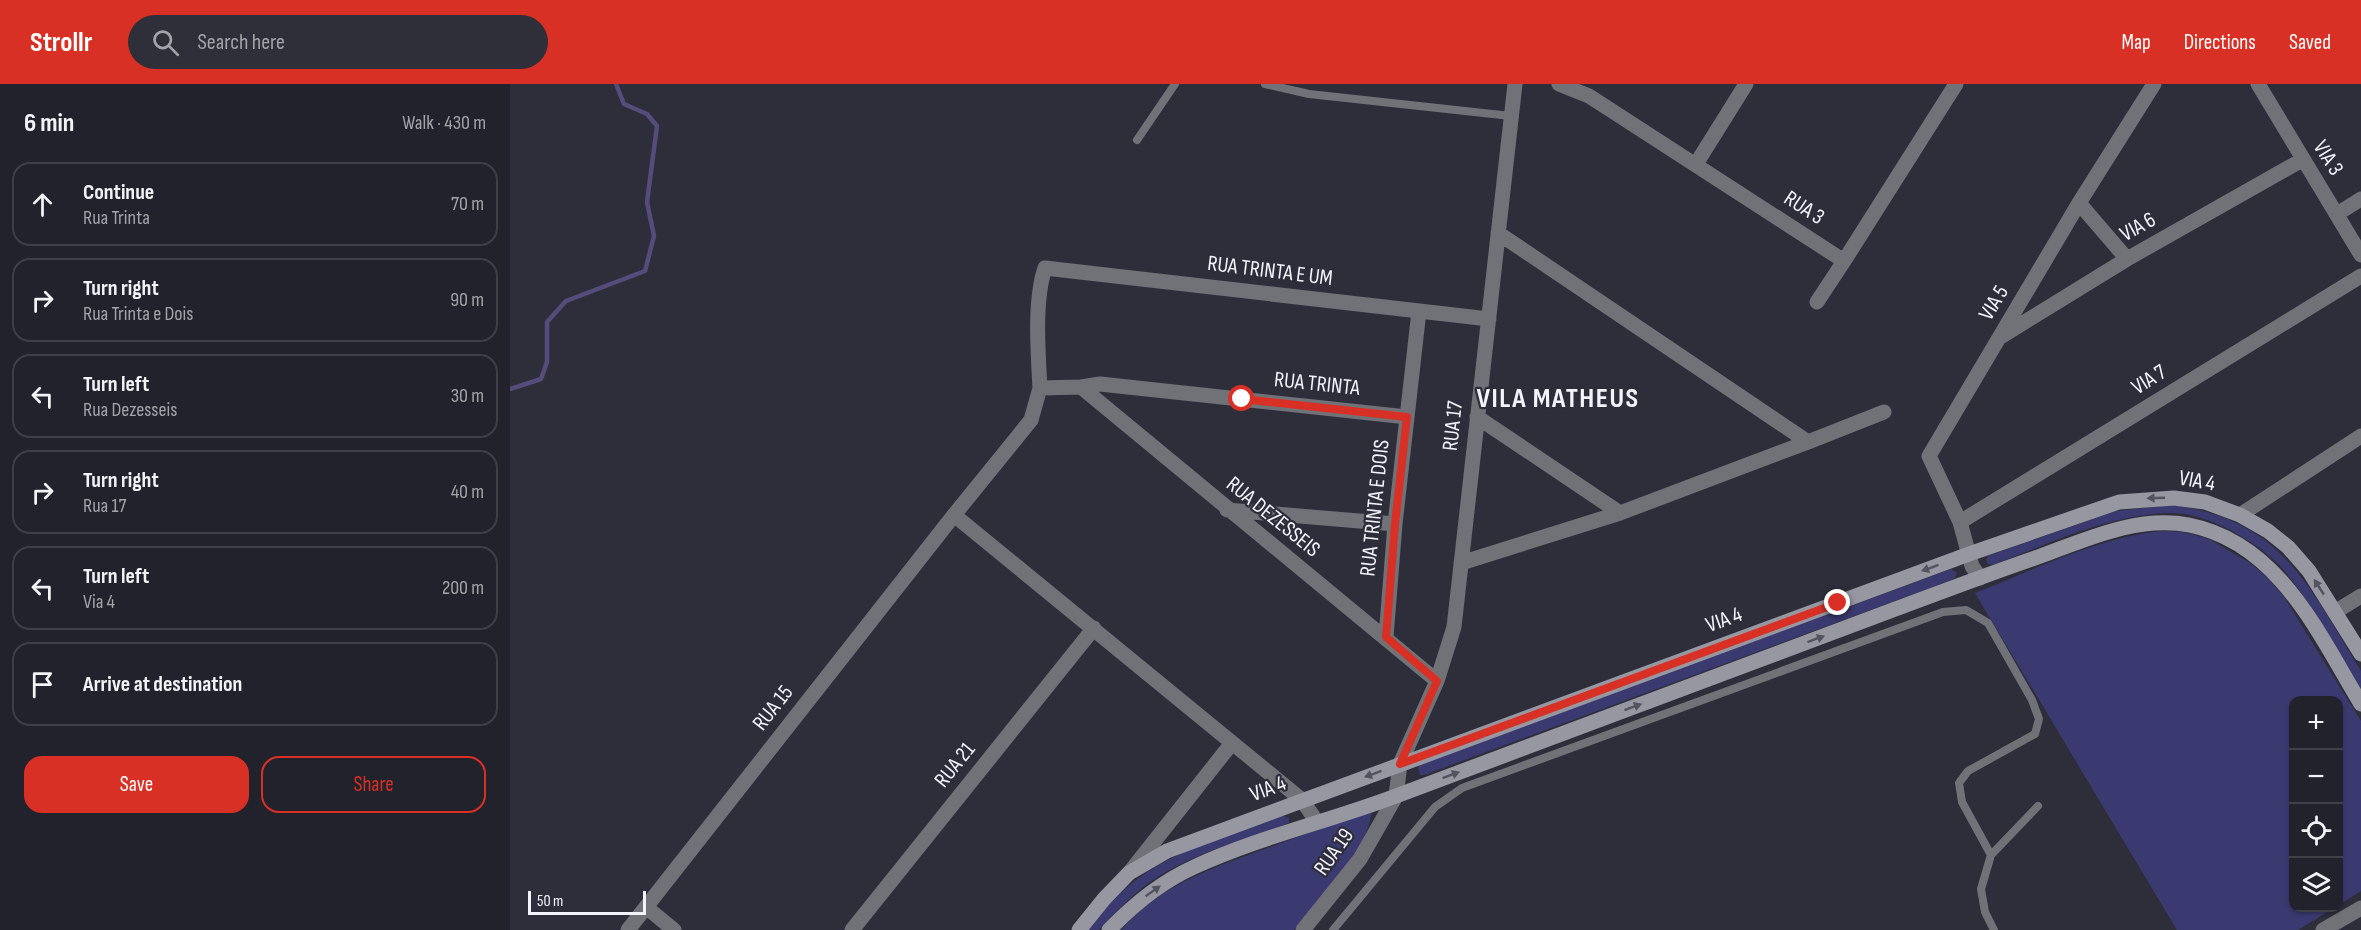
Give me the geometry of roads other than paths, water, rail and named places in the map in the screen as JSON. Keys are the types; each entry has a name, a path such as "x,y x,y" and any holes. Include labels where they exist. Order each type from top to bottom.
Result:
{"street":[{"name":"RUA 17","path":"1396,796 1400,764 1437,681 1454,627 1515,84"},
{"name":"RUA 3","path":"1559,84 1589,96 1844,261"},
{"path":"1696,164 1746,84"},
{"path":"1817,302 1956,84"},
{"name":"VIA 5","path":"1980,578 1972,566 1960,522 1929,456 2079,203 2154,84"},
{"name":"VIA 3","path":"2258,84 2361,255"},
{"name":"VIA 6","path":"2000,337 2127,259 2302,160"},
{"path":"2337,214 2361,199"},
{"path":"2079,203 2127,259"},
{"path":"1498,234 1808,442"},
{"name":"RUA TRINTA E UM","path":"1045,268 1489,319"},
{"name":"RUA 15","path":"628,930 954,514 1031,420 1040,388 1038,341 1042,278 1045,268"},
{"name":"VIA 7","path":"1960,522 2361,276"},
{"name":"RUA TRINTA E DOIS","path":"1386,637 1395,524 1419,311"},
{"name":"RUA TRINTA","path":"1081,387 1100,384 1407,417"},
{"path":"1040,388 1081,387"},
{"name":"RUA DEZESSEIS","path":"1081,387 1227,510 1386,637 1437,681"},
{"path":"1461,562 1620,513 1884,412"},
{"path":"1477,417 1620,513"},
{"path":"2240,515 2361,436"},
{"name":"VIA 4","path":"1079,930 1129,873 1167,851 1969,554 2119,502 2174,498 2205,502 2240,515 2268,531 2309,571 2361,654"},
{"path":"1227,510 1395,524"},
{"path":"954,514 1302,800 1317,822"},
{"name":"VIA 4","path":"1109,930 1148,895 1171,879 1215,858 1396,796 1980,578 2128,526 2158,523 2186,524 2212,531 2234,541 2258,557 2297,601 2361,704"},
{"path":"2335,612 2361,596"},
{"name":"RUA 21","path":"852,930 1094,628"},
{"path":"1129,873 1232,743"},
{"name":"RUA 19","path":"1303,930 1360,859 1396,796"},
{"path":"646,907 674,930"},
{"path":"2323,930 2361,908"}],"lane":[{"path":"1137,140 1175,84"},
{"path":"1265,84 1309,94 1512,116"},
{"path":"1333,930 1435,807 1462,788 1943,612 1966,610 1988,623 2032,700 2039,719 2035,734 1968,771 1959,783 1962,802 1991,855"},
{"path":"1994,930 1985,912 1981,889 1991,855 2038,806"}],"waterway":[{"path":"510,389 541,379 547,362 547,322 566,301 645,271 654,236 647,202 657,126 647,114 624,104 616,84"}],"district":[{"name":"VILA MATHEUS","path":"1558,398"}]}
